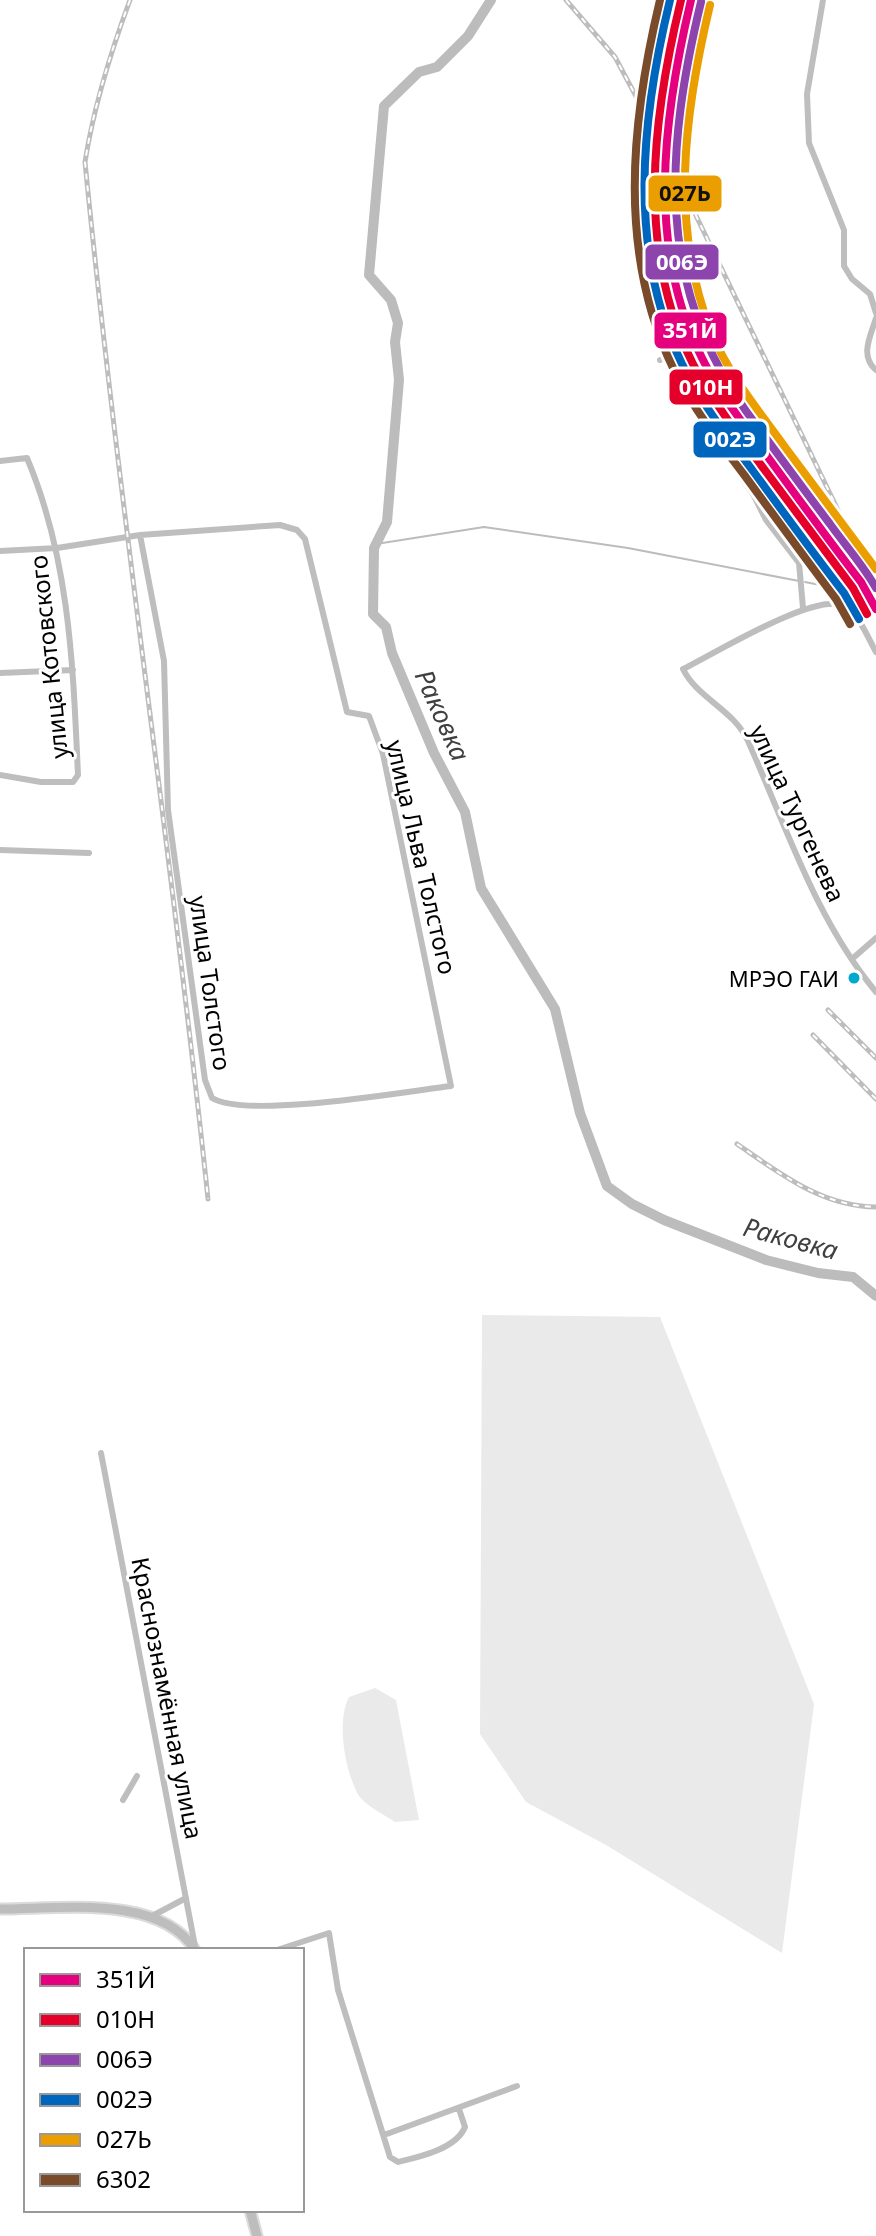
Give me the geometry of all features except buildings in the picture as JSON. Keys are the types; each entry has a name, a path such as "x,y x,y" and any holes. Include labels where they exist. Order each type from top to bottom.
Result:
{"highway":[{"path":"0,1909 136,1911 154,1915"},
{"name":"Краснознамённая улица","path":"154,1915 186,1935 194,1948"},
{"path":"251,2212 257,2236"}],"street":[{"path":"823,0 806,123 809,143 846,238 844,266 852,279 870,294 876,315 866,352 870,365 876,370"},
{"path":"660,360 677,353 684,363 703,411 734,467 766,520 799,563 803,608 834,603 846,606 876,652"},
{"name":"улица Котовского","path":"0,461 26,458 57,548 63,574 73,670 76,780 41,782 0,775"},
{"name":"улица Льва Толстого","path":"0,551 57,548 140,535 280,525 297,530 305,539 347,712 369,716 383,754 451,1086"},
{"name":"улица Толстого","path":"140,535 166,688 171,833 205,1080 212,1098 227,1106 306,1103 451,1086"},
{"name":"улица Тургенева","path":"803,608 683,669 689,681 725,711 748,741 817,899 852,959 876,992"},
{"path":"0,673 73,670"},
{"path":"0,850 89,853"},
{"path":"852,959 876,938"},
{"name":"Краснознамённая улица","path":"101,1453 195,1948"},
{"path":"123,1800 137,1776"},
{"path":"154,1915 186,1898"},
{"path":"283,1948 329,1933 338,1990 390,2157 398,2162 448,2145 463,2133 465,2127 459,2109"},
{"path":"384,2135 517,2086"}],"shaded area":[{"path":"482,1315 660,1317 814,1704 782,1953 606,1845 526,1802 480,1734"},
{"path":"375,1688 396,1700 419,1820 395,1822 371,1807 359,1796 350,1774 343,1733 345,1707 349,1697"}],"waterway":[{"name":"Раковка","path":"491,0 468,36 437,67 419,72 384,106 369,275 391,300 398,323 395,342 399,380 387,522 374,548 373,614 386,627 392,653 434,753 465,812 481,888 555,1009 580,1113 607,1186 632,1204 664,1220 766,1260 818,1273 853,1277 876,1296"},
{"path":"376,544 484,527 628,548 799,581"},
{"path":"805,582 830,587 876,569"}],"railway":[{"path":"130,0 103,80 85,162 208,1199"},
{"path":"566,0 615,57 661,143 876,589"},
{"path":"828,1010 876,1058"},
{"path":"813,1035 876,1099"},
{"path":"737,1144 819,1195 876,1207"}],"transit line":[{"name":"6302","path":"660,0 642,93 635,187 637,234 644,280 656,326 674,370 698,411 836,599 850,624"},
{"name":"002Э","path":"670,0 652,91 644,184 646,230 653,276 665,321 682,364 706,406 844,593 859,619"},
{"name":"010Н","path":"681,0 663,91 655,184 663,276 675,321 693,364 717,403 853,588 867,614"},
{"name":"351Й","path":"691,0 673,90 665,181 673,272 684,316 702,358 725,398 861,582 876,609"},
{"name":"006Э","path":"701,2 680,109 676,162 676,213 683,264 696,314 717,363 746,411 876,588"},
{"name":"027Ь","path":"710,5 693,87 685,170 690,253 699,294 712,334 736,378 876,569"}],"place":[{"name":"МРЭО ГАИ","path":"854,978"}]}
